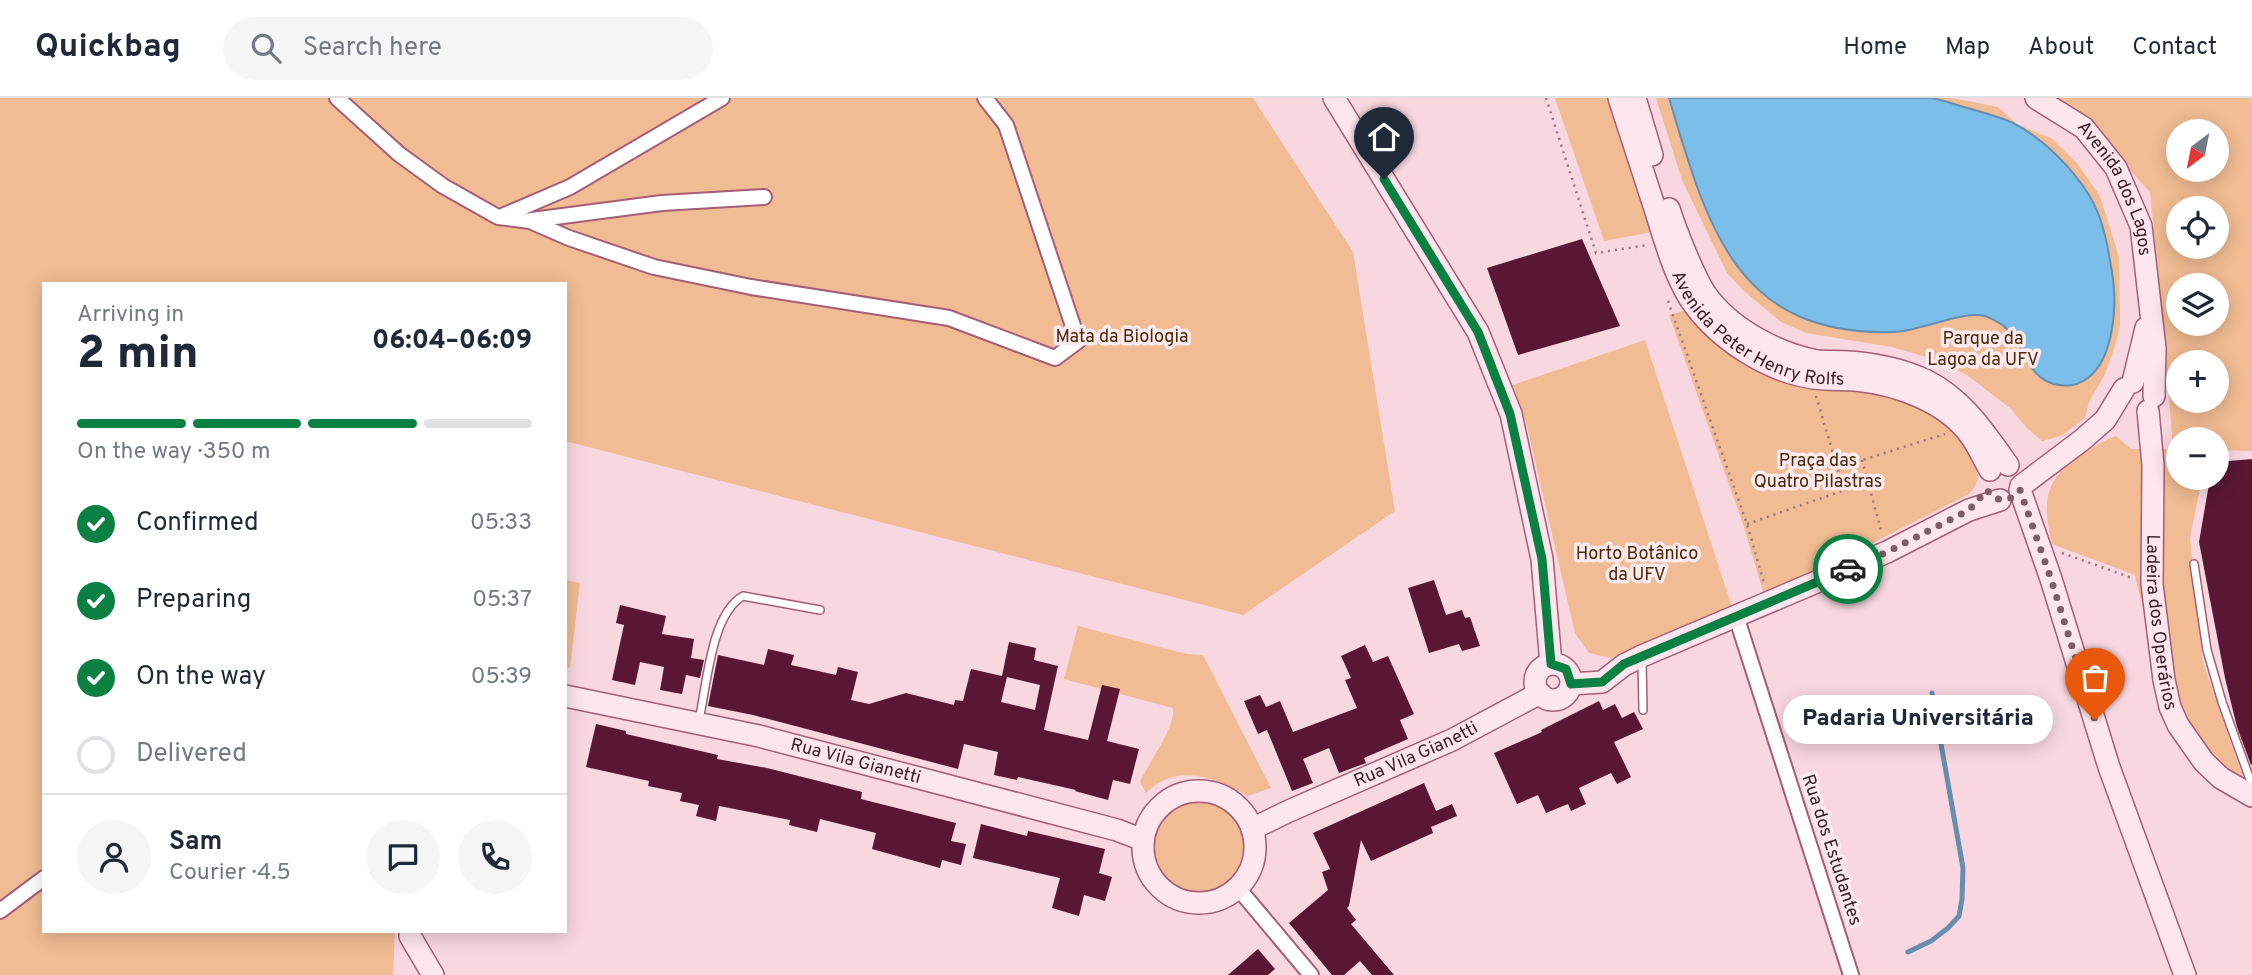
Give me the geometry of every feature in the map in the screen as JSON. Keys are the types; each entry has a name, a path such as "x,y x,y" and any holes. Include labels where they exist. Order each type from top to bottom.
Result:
{"street":[{"path":"337,98 399,154 443,186 499,217 530,221 662,203 764,197"},
{"path":"499,217 570,187 722,98"},
{"path":"530,221 569,238 654,267 751,287 948,318 1055,358 1078,341 1006,125 985,98"},
{"path":"1334,98 1478,332 1510,414 1542,559 1551,664"},
{"name":"Avenida Peter Henry Rolfs","path":"1619,98 1675,271 1691,300 1715,328 1746,355 1811,377 1858,380 1898,389 1925,399 1964,428 2007,484"},
{"name":"Avenida Peter Henry Rolfs","path":"1635,98 1673,221 1705,292 1727,318 1786,353 1819,361 1886,366 1927,381 1952,396 1978,424 2039,544 2109,767 2179,973"},
{"name":"Avenida dos Lagos","path":"2036,98 2084,128 2116,168 2141,226 2155,348 2143,406"},
{"name":"Avenida dos Lagos","path":"2129,385 2151,306"},
{"path":"2129,385 2147,384 2143,406"},
{"path":"1571,684 1602,682 1624,664 1887,552 1969,510 2007,484 2053,462 2105,420 2129,385"},
{"path":"2129,385 2123,403 2143,406"},
{"path":"2105,420 2143,406"},
{"name":"Ladeira dos Operários","path":"2143,406 2153,465 2152,584 2164,680 2170,706 2178,725 2212,771 2252,796"},
{"name":"Rua dos Estudantes","path":"1736,616 1851,975"},
{"path":"1551,664 1566,669 1571,684 1566,695 1549,699 1540,693 1536,678 1542,668 1551,664"},
{"name":"Rua Vila Gianetti","path":"1252,829 1452,740 1540,693"},
{"name":"Rua Vila Gianetti","path":"567,696 799,747 1117,830 1143,840"},
{"path":"1190,791 1208,791 1225,797 1240,808 1252,829 1256,850 1253,864 1238,888 1224,898 1208,902 1190,902 1174,897 1160,887 1150,873 1144,857 1143,840 1148,823 1158,808 1173,797 1190,791"},
{"path":"0,911 42,880"},
{"path":"1238,888 1311,975"},
{"path":"410,934 418,975"},
{"path":"410,934 433,975"}],"lane":[{"path":"2194,564 2207,650 2222,702 2252,785"},
{"path":"699,724 718,631 734,601 743,596 820,610"},
{"path":"1642,656 1643,710"}],"path":[{"path":"1546,98 1596,253 1648,246"},
{"path":"1666,296 1747,524 1770,603"},
{"path":"1811,377 1844,490"},
{"path":"1838,468 1964,428"},
{"path":"1862,460 1887,552"},
{"path":"1747,524 1868,482"},
{"path":"2039,544 2152,584"}],"green space":[{"name":"Mata da Biologia","path":"0,98 1253,98 1353,252 1395,511 1243,615 567,442 567,282 42,282 42,933 395,933 393,975 0,975"},
{"path":"1555,98 1608,98 1652,232 1604,241"},
{"name":"Parque da Lagoa da UFV","path":"1656,98 1669,98 1692,175 1723,246 1745,276 1772,301 1807,319 1868,331 1902,331 1961,317 1984,316 1995,320 2009,331 2037,374 2079,383 2097,370 2111,334 2114,286 2099,218 2091,197 2046,146 2015,124 1931,98 1953,98 1998,107 2018,125 2051,138 2077,163 2100,196 2119,257 2120,324 2116,343 2105,374 2089,402 2085,418 2061,436 2042,441 2011,409 1967,375 1936,360 1892,347 1806,333 1781,322 1727,273 1682,180"},
{"path":"2032,98 2252,98 2252,451 2229,450 2229,427 2171,427 2170,413 2229,413 2229,350 2166,350 2166,356 2150,192 2088,125"},
{"name":"Praça das Quatro Pilastras","path":"1690,309 1933,411 1956,430 1974,455 1978,472 1974,487 1969,494 1765,598 1743,524 1669,315"},
{"name":"Horto Botânico da UFV","path":"1645,340 1732,607 1610,658 1589,653 1575,633 1526,422 1513,385"},
{"path":"2116,436 2131,449 2166,449 2166,490 2200,490 2190,538 2203,662 2247,789 2187,731 2152,646 2135,575 2052,544 2047,504 2053,482 2060,473 2082,454"},
{"path":"567,580 580,583 570,668 567,667"},
{"path":"1078,626 1187,654 1203,655 1271,788 1247,796 1222,783 1183,775 1158,783 1146,793 1140,782 1166,734 1173,708 1064,679"},
{"path":"1200,798 1218,802 1234,812 1244,828 1248,846 1244,864 1234,880 1218,890 1200,894 1182,890 1166,880 1156,864 1152,846 1156,828 1166,812 1182,802"}],"water":[{"path":"1669,98 1930,98 1994,116 2024,129 2056,154 2074,174 2094,204 2102,225 2113,279 2114,305 2111,335 2101,363 2080,383 2059,385 2048,382 2033,370 2013,335 1999,322 1985,316 1965,316 1894,332 1840,329 1797,315 1763,294 1736,265 1715,229 1698,189"}],"building":[{"path":"1582,239 1620,326 1518,355 1487,268"},
{"path":"2252,459 2251,765 2237,727 2225,678 2199,542 2208,490 2229,490 2229,461"},
{"path":"1434,580 1446,615 1462,610 1465,618 1470,617 1480,646 1462,651 1459,644 1429,653 1408,588"},
{"path":"620,605 666,616 662,634 694,639 691,658 704,660 700,678 686,675 682,694 660,690 664,667 640,662 635,685 612,680 624,625 616,623"},
{"path":"1009,642 1036,648 1034,660 1058,666 1044,730 1088,740 1102,685 1120,689 1107,741 1139,749 1130,784 1113,780 1108,800 1018,777 1017,780 994,775 998,752 964,744 958,769 753,715 708,706 718,655 764,665 768,649 794,655 791,665 836,675 838,667 858,672 851,700 869,704 906,693 954,705 955,700 963,701 971,669 1002,676","holes":["1007,677 1040,685 1035,710 1001,702"]},
{"path":"1365,645 1373,662 1388,656 1414,714 1400,720 1408,739 1364,758 1366,763 1339,773 1329,748 1303,759 1313,783 1292,791 1267,730 1258,734 1244,701 1260,695 1266,707 1280,701 1293,732 1357,708 1345,680 1351,678 1341,656"},
{"path":"1599,701 1603,710 1615,704 1622,718 1634,712 1643,729 1614,742 1631,777 1617,784 1611,773 1579,788 1586,804 1571,811 1568,804 1546,813 1538,795 1517,804 1494,753 1542,732 1541,730"},
{"path":"596,724 626,731 626,734 718,755 717,759 767,768 862,792 861,799 956,823 951,841 966,844 961,865 942,860 940,868 872,849 876,833 820,819 817,832 789,825 790,820 719,806 716,821 696,816 699,805 680,801 682,793 648,786 649,781 586,767"},
{"path":"1424,783 1436,811 1452,804 1457,816 1431,827 1433,833 1371,861 1361,840 1347,908 1356,920 1351,924 1394,975 1372,975 1360,961 1344,975 1332,975 1289,923 1328,890 1322,872 1330,869 1313,833"},
{"path":"981,824 1027,836 1028,831 1105,849 1099,873 1112,877 1105,901 1084,895 1079,916 1052,908 1060,878 973,858"},
{"path":"1258,949 1275,969 1268,975 1228,975"}],"waterway":[{"path":"1908,952 1931,941 1948,928 1959,916 1962,899 1963,868 1932,693"}],"way so far":[{"path":"1848,569 1969,510 1987,490 1996,499 2006,500 2014,497 2020,490 2095,720"}],"place":[{"name":"Padaria Universitária","path":"2095,720"}],"route":[{"path":"1384,179 1478,332 1510,414 1542,559 1551,664 1566,669 1571,684 1602,682 1624,664 1848,569"}]}
